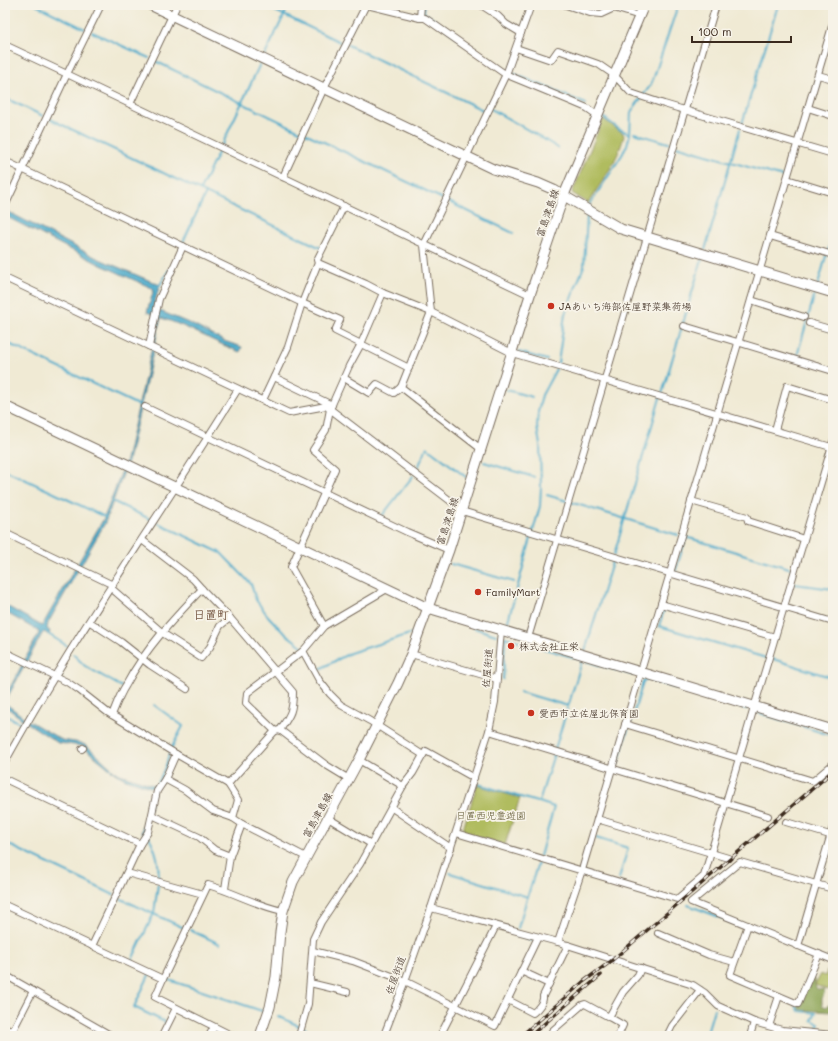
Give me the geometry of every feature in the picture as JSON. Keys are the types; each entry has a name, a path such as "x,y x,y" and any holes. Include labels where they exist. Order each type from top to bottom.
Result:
{"street":[{"path":"5,206 101,5"},
{"path":"150,5 493,169 538,183 564,195 621,229 833,293"},
{"path":"130,104 177,5"},
{"path":"283,177 324,88 366,5 425,18 505,74 586,108 597,115"},
{"path":"481,5 498,16 506,24 521,33"},
{"path":"344,378 370,393 377,384 394,393 402,387 431,312 424,244 507,72 531,5"},
{"path":"566,5 590,13 601,14 614,8 640,16"},
{"name":"富島津島線","path":"260,1036 274,992 283,910 293,882 359,760 410,654 449,550 530,295 564,195 644,5"},
{"path":"528,638 716,5"},
{"path":"420,17 421,7"},
{"path":"558,942 582,870 797,143 830,41 833,23"},
{"path":"5,45 530,295"},
{"path":"516,48 551,60 558,50 598,64 614,75 631,93 833,154"},
{"path":"818,75 833,79"},
{"path":"808,108 833,116"},
{"path":"5,161 340,320 335,331 409,368"},
{"path":"787,179 833,194"},
{"path":"263,400 288,347 302,303 318,264 317,260 344,206"},
{"path":"770,236 833,255"},
{"path":"150,347 159,299 183,246"},
{"path":"318,264 366,284 382,293 431,312 512,353 774,430 832,444 830,462 804,539 704,876 677,899 456,833"},
{"path":"5,278 289,413 326,406 331,407"},
{"path":"324,626 291,567 299,546 335,469 313,450 326,430 331,407 361,344 382,293"},
{"path":"751,300 804,317"},
{"path":"809,323 833,330"},
{"path":"684,326 833,370"},
{"path":"274,377 331,407 465,512 833,622"},
{"path":"774,430 787,386 833,400"},
{"path":"402,387 481,449"},
{"path":"5,762 112,586 238,389"},
{"path":"5,406 428,608 833,730"},
{"path":"145,407 407,532 449,550"},
{"path":"691,501 747,517 748,521 804,539"},
{"path":"5,534 78,568 112,586 163,632 201,658 210,647 220,626 230,618"},
{"path":"142,540 193,579 230,618 293,692 293,708 290,714 277,731 228,784"},
{"path":"112,715 126,685 142,659 177,614 202,589"},
{"path":"349,779 277,731 246,703 247,693 303,651 324,626 387,589"},
{"path":"661,604 775,637"},
{"path":"90,622 187,689"},
{"name":"佐屋街道","path":"383,1036 405,981 431,908 489,731 495,702 500,630"},
{"path":"303,651 330,694 341,704 423,755"},
{"path":"5,652 56,676 79,690 112,715 228,784 238,800 233,818"},
{"path":"410,654 497,680"},
{"path":"625,724 813,781 833,764"},
{"path":"489,731 768,816"},
{"path":"299,1036 308,1004 313,939 321,922 343,890 392,808 402,786 413,773 423,755 426,751 474,778"},
{"path":"92,946 146,834 152,815 155,790 165,779 176,754"},
{"path":"359,760 402,786"},
{"path":"5,779 140,844"},
{"path":"165,779 185,790 213,811 233,818 306,856"},
{"path":"392,808 451,848"},
{"path":"152,815 199,838 215,850 230,856"},
{"path":"328,818 371,844"},
{"path":"597,819 728,858"},
{"path":"786,822 832,835"},
{"path":"224,889 230,856 242,824"},
{"path":"798,946 832,835 833,827"},
{"path":"833,890 740,862 691,902 833,960"},
{"path":"127,873 203,894"},
{"path":"233,1036 155,997 208,885 224,889 270,908 283,910"},
{"path":"5,905 163,979"},
{"path":"431,908 558,942 693,985 718,1006 754,1022 779,1029 833,1035"},
{"path":"748,925 730,975 798,1004 819,954"},
{"path":"440,1036 496,926"},
{"path":"658,933 709,955 734,962"},
{"path":"313,951 353,961 405,981 495,1026 538,937"},
{"path":"508,1000 533,1013 537,1010 568,945"},
{"path":"609,1017 623,992 638,975 641,968"},
{"path":"521,971 549,984"},
{"path":"5,975 112,1036"},
{"path":"310,983 348,992"},
{"path":"667,1036 672,1026 700,990"},
{"path":"11,1034 33,991"},
{"path":"769,1026 779,996"},
{"path":"554,1036 552,1035 552,1031 585,1004 623,1025 618,1036"},
{"path":"162,1036 176,1008"},
{"path":"750,1036 754,1022"},
{"path":"209,1036 214,1027"},
{"path":"5,1028 11,1034 19,1036"},
{"path":"779,1029 789,1036"}],"green space":[{"path":"603,119 623,133 624,136 614,162 588,203 572,193"},
{"name":"日置西児童遊園","path":"477,785 520,798 505,845 462,832"},
{"path":"827,971 833,974 833,982 828,990 815,985 821,974 825,976"},
{"path":"811,977 815,980 817,989 825,990 822,1005 826,1007 833,1002 833,1012 800,1010 798,1006"}],"water":[{"path":"5,210 97,258 160,285 153,308 191,324 224,341 242,347 240,352 181,325 161,318 128,461 105,523 48,623 47,629 50,631 49,635 44,632 42,634 5,703 5,697 39,633 5,612 5,605 42,626 104,518 126,460 159,317 147,312 154,289 101,265 5,216"},
{"path":"5,703 26,719 62,740 81,743 87,746 117,773 156,786 144,831 148,836 141,832 153,788 128,780 116,774 82,746 58,743 23,720 5,706"}],"waterway":[{"path":"36,5 85,29"},
{"path":"263,5 344,44"},
{"path":"265,55 289,5"},
{"path":"424,5 424,12"},
{"path":"590,204 627,145 630,134 631,112 650,86 654,77 678,5"},
{"path":"742,124 778,5"},
{"path":"422,11 459,38"},
{"path":"92,32 149,58"},
{"path":"348,45 485,111"},
{"path":"153,60 302,132"},
{"path":"222,145 260,64"},
{"path":"510,72 586,104"},
{"path":"5,98 43,116"},
{"path":"491,109 558,148"},
{"path":"603,117 619,129 630,134"},
{"path":"50,119 321,248"},
{"path":"705,250 740,129"},
{"path":"305,133 443,199"},
{"path":"634,133 672,144"},
{"path":"676,146 783,177"},
{"path":"200,190 220,149"},
{"path":"183,242 206,193"},
{"path":"447,201 513,233"},
{"path":"558,363 565,314 584,266 587,216"},
{"path":"828,251 833,234"},
{"path":"818,285 826,256"},
{"path":"662,394 702,259"},
{"path":"158,288 169,270"},
{"path":"797,356 815,293"},
{"path":"5,342 144,408"},
{"path":"519,352 547,360"},
{"path":"506,628 540,506 541,487 540,445 537,427 538,412 542,395 556,369"},
{"path":"507,390 532,397"},
{"path":"614,555 660,398"},
{"path":"416,472 427,447 466,477"},
{"path":"484,462 534,477"},
{"path":"5,470 105,517"},
{"path":"381,517 413,476"},
{"path":"547,495 567,501"},
{"path":"112,501 152,520"},
{"path":"570,502 678,535"},
{"path":"156,522 221,553 251,584 256,600 268,616 282,631 303,647"},
{"path":"675,573 686,537 792,569"},
{"path":"585,651 613,559"},
{"path":"451,564 514,582"},
{"path":"794,584 833,589"},
{"path":"665,607 659,626 766,658"},
{"path":"474,628 496,635"},
{"path":"308,650 318,670 350,653 413,633"},
{"path":"48,634 69,647"},
{"path":"503,679 505,637 633,675"},
{"path":"73,654 85,666 122,687"},
{"path":"773,659 833,678"},
{"path":"555,749 582,661"},
{"path":"631,722 643,682 646,679 747,709"},
{"path":"520,692 568,706"},
{"path":"154,705 183,726 171,749"},
{"path":"756,712 833,736"},
{"path":"5,715 22,724"},
{"path":"617,767 628,729"},
{"path":"155,787 166,765 169,754"},
{"path":"540,856 554,807 539,802 554,754"},
{"path":"478,784 537,802"},
{"path":"148,835 157,857 158,880"},
{"path":"596,838 628,848 619,879"},
{"path":"5,843 114,895"},
{"path":"518,928 539,859"},
{"path":"450,873 528,897"},
{"path":"131,962 154,913 158,884"},
{"path":"117,897 184,928"},
{"path":"688,905 745,927"},
{"path":"190,930 220,944"},
{"path":"517,936 533,941"},
{"path":"149,975 134,1007 165,1022 165,1024"},
{"path":"166,979 265,1012"},
{"path":"796,1006 799,1011 816,1013 812,1020 819,1024 816,1029"},
{"path":"706,1036 714,1009"},
{"path":"278,1016 299,1026"},
{"path":"304,1028 323,1036"}],"railway":[{"path":"521,1036 583,982 610,962 833,771"},
{"path":"530,1036 601,975"}],"place":[{"name":"JAあいち海部佐屋野菜集荷場","path":"551,306"},
{"name":"FamilyMart","path":"478,592"},
{"name":"株式会社正栄","path":"511,646"},
{"name":"愛西市立佐屋北保育園","path":"531,713"}],"district":[{"name":"日置町","path":"211,614"}]}
